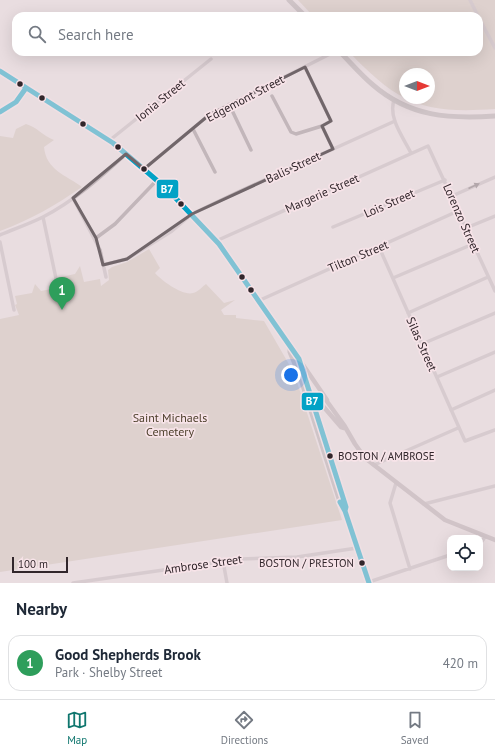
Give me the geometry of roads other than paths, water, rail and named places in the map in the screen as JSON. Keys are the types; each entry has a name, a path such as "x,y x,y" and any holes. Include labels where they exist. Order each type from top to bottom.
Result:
{"main road":[{"path":"289,0 301,12"},
{"path":"344,56 373,85 394,100 420,111 444,117 495,116"},
{"path":"0,71 110,140 158,180 192,214 216,241 299,359 362,453 396,483 445,520 495,540"},
{"path":"290,347 290,352 311,403"},
{"path":"299,359 342,508 345,511 369,583"},
{"path":"311,403 320,397 329,403"},
{"path":"311,403 322,405 341,427 344,428"}],"street":[{"path":"470,0 476,12"},
{"path":"483,26 495,48"},
{"name":"Edgemont Street","path":"144,169 209,115 326,56"},
{"name":"Ionia Street","path":"110,140 210,59"},
{"path":"272,96 288,129 296,134 322,126 331,121 305,67"},
{"path":"0,112 16,102 26,88"},
{"path":"394,100 391,109 395,121 411,153"},
{"path":"230,104 251,150"},
{"name":"Balis Street","path":"103,265 127,259 172,231 192,214 395,121"},
{"path":"322,126 333,149"},
{"path":"193,129 215,172"},
{"name":"Margerie Street","path":"216,241 428,146"},
{"name":"Lorenzo Street","path":"428,146 495,291"},
{"path":"0,235 43,216 73,198 97,181 126,154"},
{"path":"452,196 495,177"},
{"path":"96,238 115,224 158,180"},
{"name":"Lois Street","path":"333,227 444,180"},
{"path":"73,198 96,238 106,277"},
{"name":"Tilton Street","path":"258,301 458,211"},
{"path":"43,216 58,288"},
{"path":"466,228 495,216"},
{"path":"0,242 14,310"},
{"path":"393,278 473,244"},
{"name":"Silas Street","path":"379,247 458,428 466,442 495,430"},
{"path":"408,313 488,277"},
{"path":"422,344 495,313"},
{"path":"437,377 495,352"},
{"path":"451,410 495,390"},
{"path":"374,465 458,428"},
{"path":"396,483 390,503 410,569"},
{"path":"424,504 495,486"},
{"path":"488,488 495,491"},
{"name":"Ambrose Street","path":"73,583 224,561 250,558 297,557 357,548"},
{"path":"369,583 447,556"},
{"path":"224,561 227,583"}],"place":[{"name":"Good Shepherds Brook","path":"62,310"},
{"name":"BOSTON / AMBROSE","path":"330,456"},
{"name":"BOSTON / PRESTON","path":"362,563"}],"park label":[{"name":"Saint Michaels Cemetery","path":"170,424"}]}
